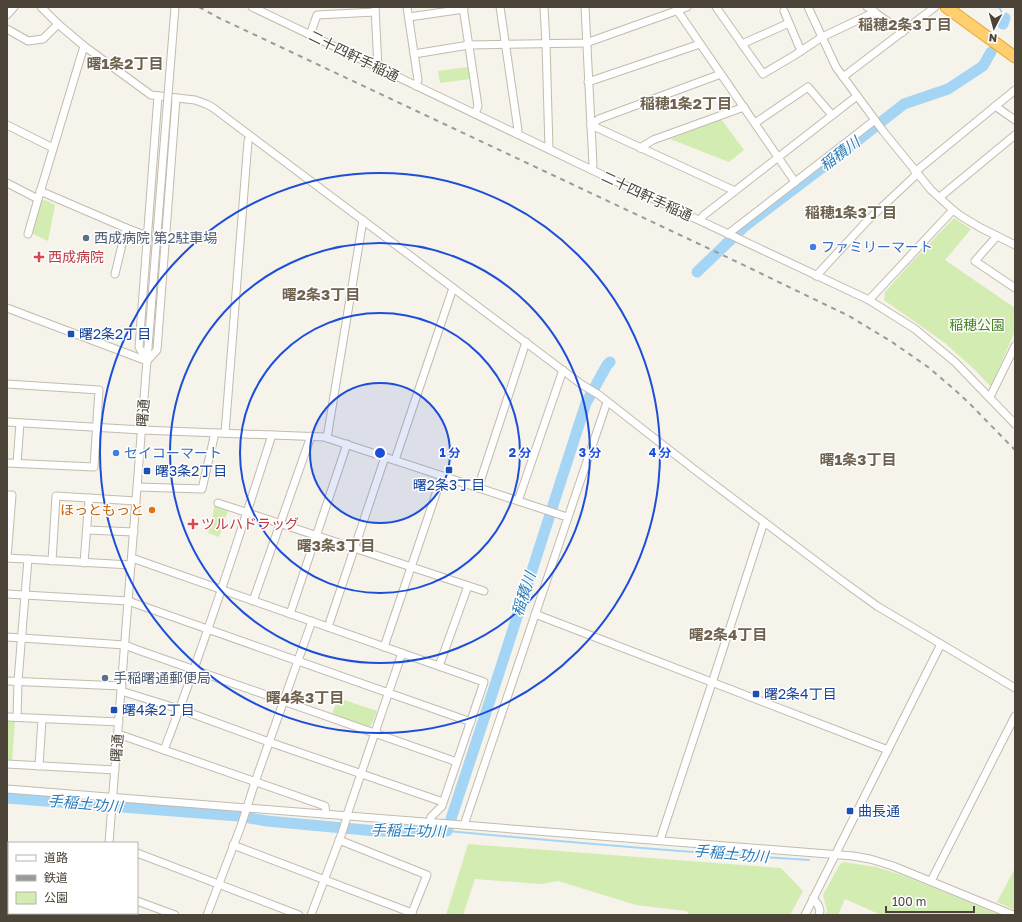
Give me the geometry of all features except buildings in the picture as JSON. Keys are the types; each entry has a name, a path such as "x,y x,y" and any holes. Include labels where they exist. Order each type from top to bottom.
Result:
{"highway":[{"path":"946,7 1015,58"},
{"path":"957,7 1015,49"}],"street":[{"path":"7,16 14,7"},
{"path":"41,7 84,46 151,95 195,100 206,104 581,384 599,395 840,580 877,606 1015,688"},
{"name":"曙通","path":"110,842 175,7"},
{"name":"二十四軒手稲通","path":"252,7 262,9 310,35 378,68 868,300 915,329 956,362 1015,424"},
{"path":"407,7 418,80 416,86"},
{"path":"500,7 518,130 517,134"},
{"path":"544,7 549,149"},
{"path":"585,7 593,164 592,170"},
{"path":"414,54 469,46 586,43 676,9 687,7"},
{"path":"716,7 763,74 822,37 875,12"},
{"path":"808,7 836,67 875,121 916,173 931,190 953,210 996,236 1015,245"},
{"path":"868,7 903,32"},
{"path":"843,77 935,7"},
{"path":"409,17 464,8 478,106 475,114"},
{"path":"676,9 796,182"},
{"path":"310,35 317,15 375,10 378,68"},
{"path":"784,11 801,51"},
{"path":"742,44 789,23"},
{"path":"7,29 28,41 43,39 58,24"},
{"path":"588,82 700,44"},
{"path":"28,234 84,46"},
{"path":"591,125 599,119 721,74"},
{"path":"755,123 808,87 832,115"},
{"path":"816,276 867,221 916,173 1015,90"},
{"path":"147,361 139,348 158,96"},
{"path":"700,220 704,215 857,96"},
{"path":"147,361 157,350 176,99"},
{"path":"996,106 1015,120"},
{"path":"640,148 653,140 744,107"},
{"path":"730,235 875,121"},
{"path":"7,125 53,148"},
{"path":"591,125 735,191"},
{"path":"940,197 1015,135"},
{"path":"225,433 248,142 250,136"},
{"path":"7,183 147,236"},
{"path":"868,300 953,210"},
{"path":"327,438 363,220"},
{"path":"115,274 126,228"},
{"path":"996,236 975,261 1015,288"},
{"path":"395,460 453,288"},
{"path":"7,308 147,361"},
{"path":"478,488 526,342"},
{"path":"990,397 1015,346"},
{"path":"518,501 563,370"},
{"path":"7,384 99,390 94,468 7,463"},
{"path":"464,825 607,402"},
{"path":"7,422 142,430 311,436 327,438 567,517"},
{"path":"17,463 20,423"},
{"path":"138,487 202,489 215,433"},
{"path":"164,750 221,590 272,435"},
{"path":"253,601 311,436"},
{"path":"290,614 347,444"},
{"path":"328,627 385,457"},
{"path":"384,647 442,476"},
{"path":"7,495 12,495 7,558 52,561 131,562 221,590 484,682 442,806 431,816 430,822"},
{"path":"52,561 56,496 136,501"},
{"path":"84,562 89,498"},
{"path":"218,503 484,591"},
{"path":"660,840 764,522"},
{"path":"87,530 134,532"},
{"path":"17,717 18,681 28,559"},
{"path":"439,666 468,586"},
{"path":"7,594 128,601 471,722"},
{"path":"535,614 888,750"},
{"path":"207,915 241,826 254,782 312,621"},
{"path":"7,637 125,645 457,762"},
{"path":"805,915 941,644"},
{"path":"311,915 341,836 402,653"},
{"path":"7,681 121,689 443,802"},
{"path":"931,881 1015,716"},
{"path":"7,717 119,722"},
{"path":"40,766 42,719"},
{"path":"118,734 325,806 326,814"},
{"path":"7,764 115,770"},
{"path":"7,789 246,810 326,814 346,818 430,822 853,856 893,866 1013,915"},
{"path":"233,845 412,914 427,875 341,836"},
{"path":"138,853 299,915"},
{"path":"814,898 819,908 819,915"},
{"path":"138,901 175,915"}],"green space":[{"path":"468,67 470,79 440,83 438,71"},
{"path":"721,119 744,150 729,162 670,139"},
{"path":"45,200 55,205 48,241 33,234 41,201"},
{"name":"稲穂公園","path":"954,218 971,229 945,260 1015,308 1015,331 991,387 945,343 884,300 885,292"},
{"path":"214,506 228,511 219,537 208,533"},
{"path":"338,698 377,711 371,726 366,727 332,714"},
{"path":"7,721 15,721 12,761 7,760"},
{"path":"468,844 781,868 803,891 790,915 690,915 686,911 636,905 558,881 541,884 475,879 463,915 446,915"},
{"path":"844,862 876,867 902,875 1001,915 881,915 845,899 838,915 825,915 827,911 823,895 840,864"},
{"path":"1015,868 1015,910 997,902"}],"waterway":[{"name":"稲積川","path":"999,7 1005,18"},
{"name":"稲積川","path":"1003,24 1005,18"},
{"name":"稲積川","path":"697,272 745,226 904,104 948,89 983,66 991,52"},
{"name":"稲積川","path":"7,798 238,816 267,821 376,831 447,831 586,403 610,362"},
{"name":"手稲土功川","path":"447,831 673,851 809,860"}],"railway":[{"path":"199,7 219,18 849,316 892,342 928,367 969,403 1015,450"}],"place":[{"name":"西成病院 第2駐車場","path":"86,238"},
{"name":"ファミリーマート","path":"813,247"},
{"name":"西成病院","path":"39,257"},
{"name":"曙2条2丁目","path":"71,334"},
{"name":"セイコーマート","path":"116,453"},
{"name":"曙2条3丁目","path":"449,470"},
{"name":"曙3条2丁目","path":"147,471"},
{"name":"ほっともっと","path":"152,510"},
{"name":"ツルハドラッグ","path":"193,524"},
{"name":"手稲曙通郵便局","path":"105,678"},
{"name":"曙2条4丁目","path":"756,694"},
{"name":"曙4条2丁目","path":"114,710"},
{"name":"曲長通","path":"850,811"}],"district":[{"name":"稲穂2条3丁目","path":"905,25"},
{"name":"曙1条2丁目","path":"125,64"},
{"name":"稲穂1条2丁目","path":"686,104"},
{"name":"稲穂1条3丁目","path":"851,213"},
{"name":"曙2条3丁目","path":"321,295"},
{"name":"曙1条3丁目","path":"858,460"},
{"name":"曙3条3丁目","path":"336,546"},
{"name":"曙2条4丁目","path":"728,635"},
{"name":"曙4条3丁目","path":"305,698"}]}
